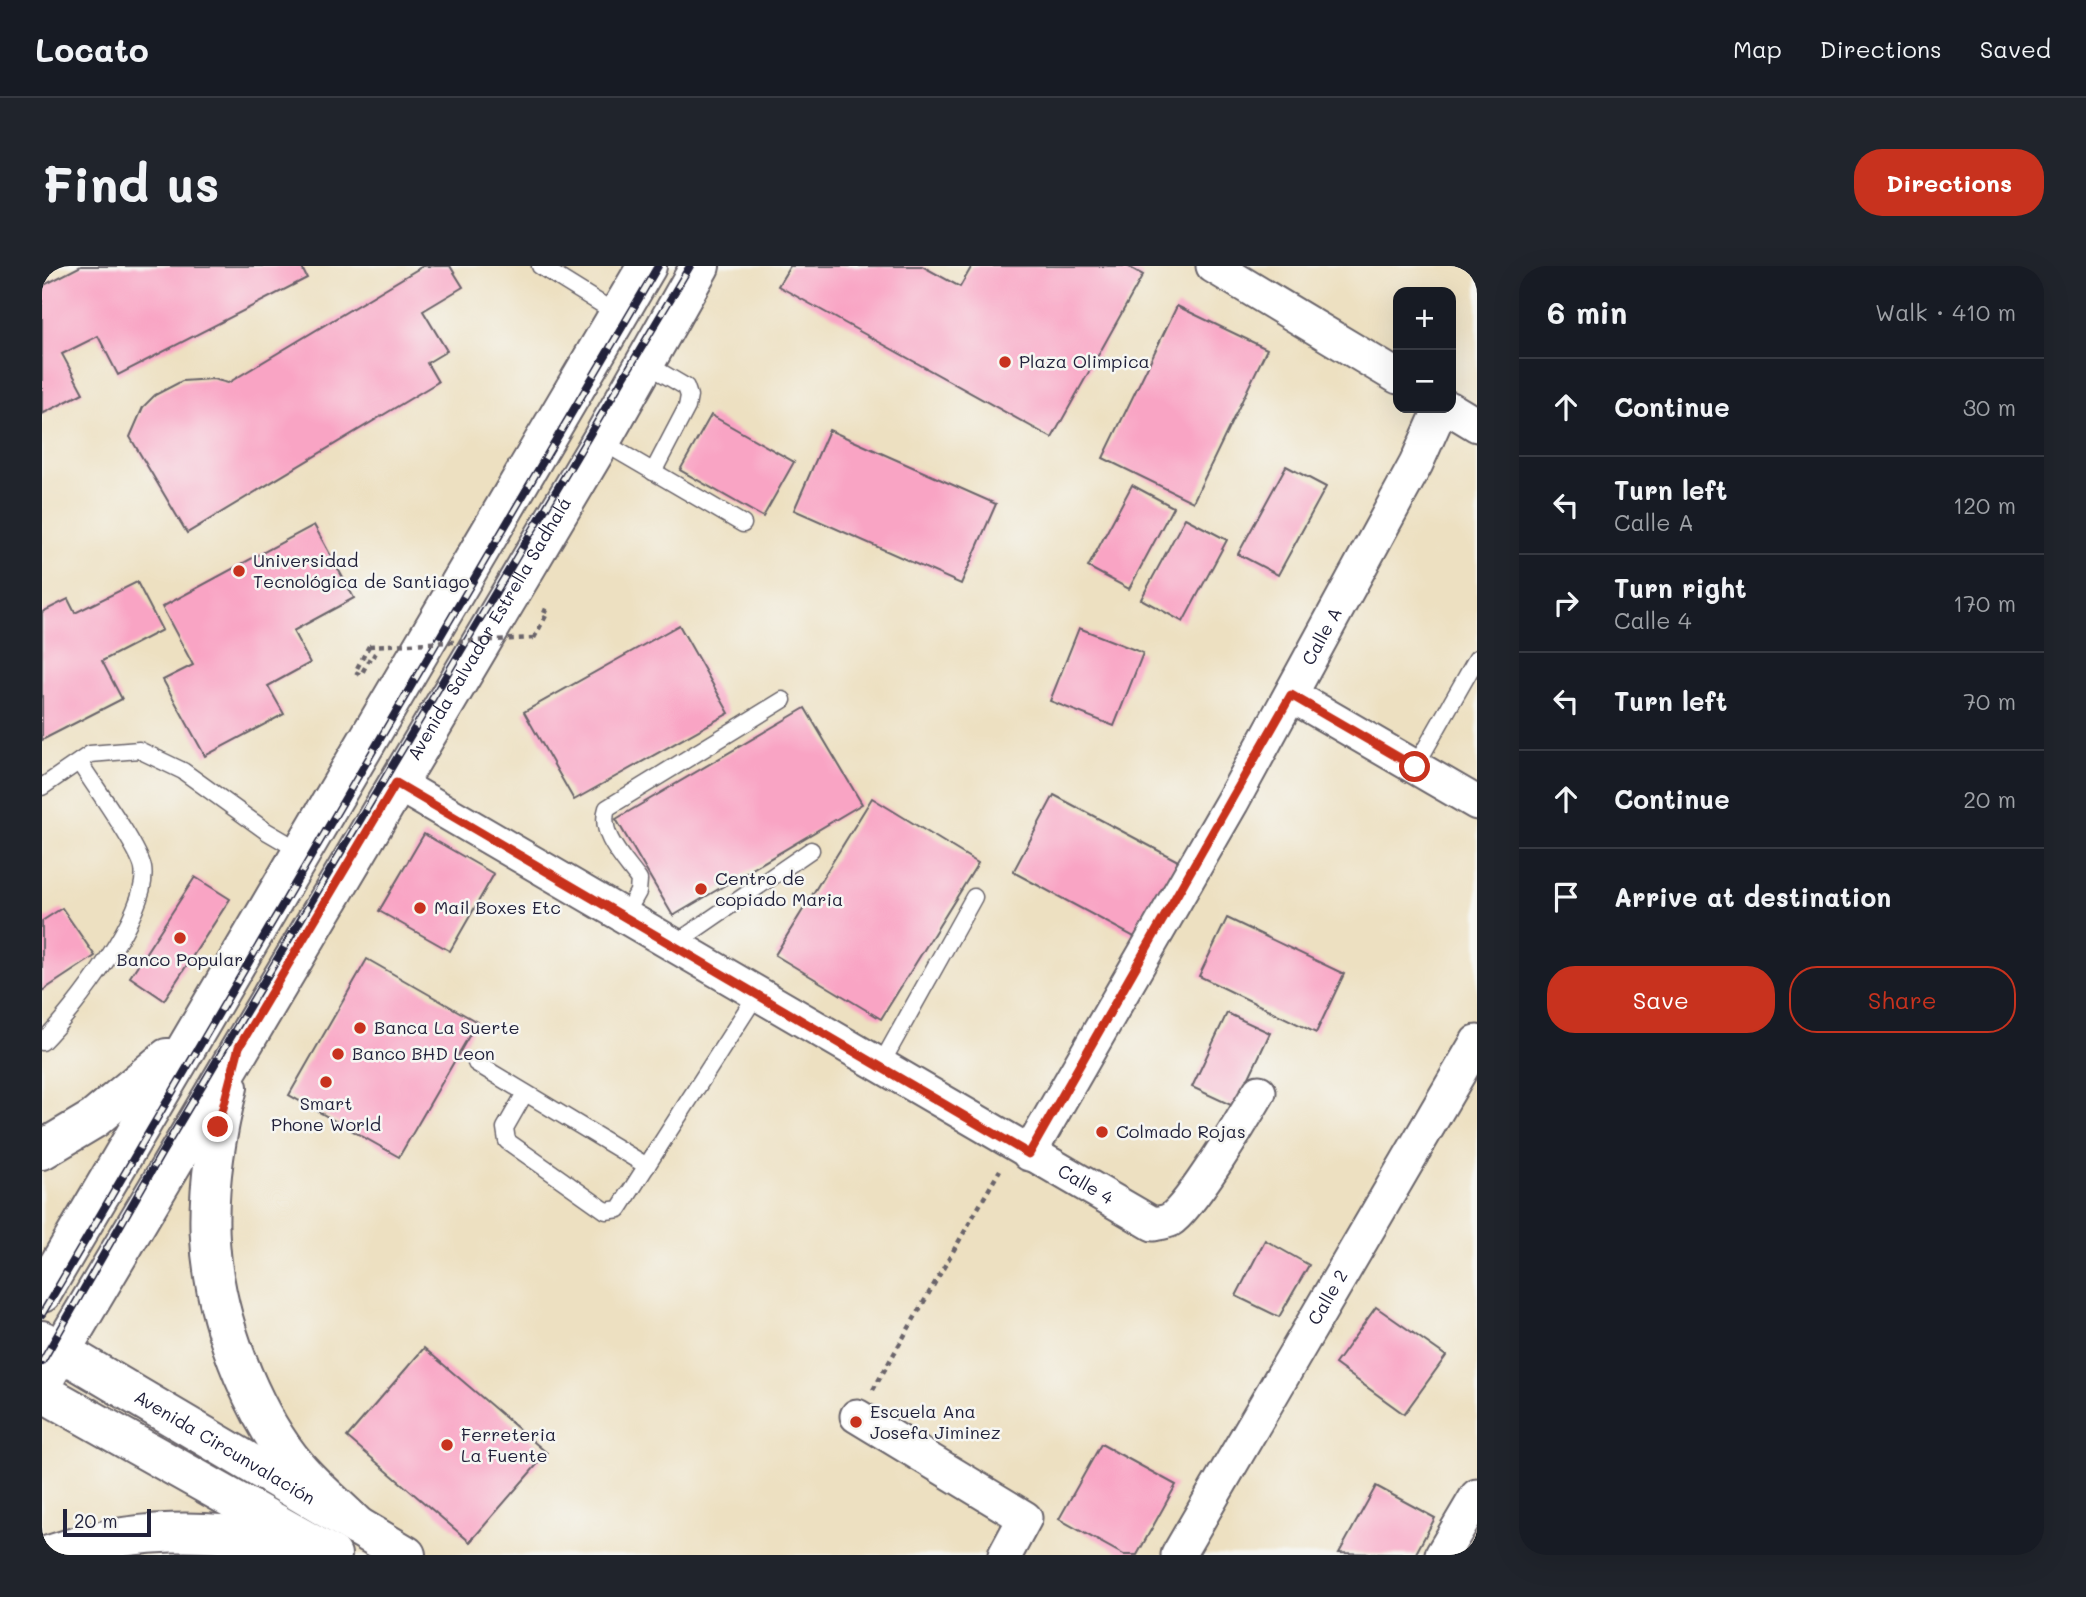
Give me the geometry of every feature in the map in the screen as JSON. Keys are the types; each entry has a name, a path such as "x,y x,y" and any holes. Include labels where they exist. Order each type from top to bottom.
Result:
{"main road":[{"path":"42,1293 646,266"},
{"name":"Avenida Salvador Estrella Sadhalá","path":"42,1383 52,1345 239,1047 601,441 700,266"},
{"path":"42,1150 94,1119 142,1082 199,1028"},
{"path":"239,1047 218,1127 209,1193 212,1276 229,1341 260,1416 297,1467 358,1527"},
{"name":"Avenida Circunvalación","path":"52,1345 406,1555"},
{"path":"42,1392 332,1555"},
{"path":"49,1555 80,1544 157,1532 224,1533 323,1555"}],"street":[{"path":"1213,266 1393,374"},
{"path":"1456,412 1477,425"},
{"name":"Calle A","path":"1022,1150 1291,695 1416,464 1439,413"},
{"path":"1291,695 1477,803"},
{"name":"Calle 4","path":"396,783 1153,1224 1170,1220 1225,1147 1259,1092"},
{"name":"Calle 2","path":"1178,1555 1477,1042"},
{"path":"857,1416 1025,1518 1005,1555"},
{"path":"1459,1542 1477,1496"}],"lane":[{"path":"540,266 619,315"},
{"path":"645,363 686,387 689,396 687,407 653,472"},
{"path":"601,441 743,524"},
{"path":"1415,767 1477,658"},
{"path":"624,916 638,892 639,880 609,837 602,820 607,808 783,700"},
{"path":"42,787 90,754 139,750 183,771 266,831 302,852"},
{"path":"42,1042 68,1017 121,937 139,898 143,880 139,857 79,762"},
{"path":"673,945 811,850"},
{"path":"880,1066 974,897"},
{"path":"525,1093 505,1128 507,1141 606,1211 619,1209 757,994"},
{"path":"475,1063 647,1166"}],"path":[{"path":"367,678 378,657 372,654 361,675 355,672 369,646 534,638"},
{"path":"857,1416 1022,1150"}],"building":[{"path":"81,266 301,266 307,278 118,375 98,336 62,354 83,393 42,414 42,286"},
{"path":"423,266 450,266 463,287 423,311 447,351 427,363 438,382 187,533 130,437 143,407 155,395 182,381 213,379 228,383"},
{"name":"Plaza Olimpica","path":"790,266 922,266 960,287 972,266 1127,266 1143,275 1052,438 778,286"},
{"path":"1177,306 1267,349 1193,502 1103,458"},
{"path":"711,415 794,462 763,517 680,470"},
{"path":"829,430 996,504 961,584 794,510"},
{"path":"1286,466 1326,487 1278,575 1238,554"},
{"path":"1132,485 1173,507 1129,589 1088,567"},
{"path":"1185,518 1227,540 1183,622 1141,599"},
{"path":"314,525 354,598 293,631 310,663 268,686 284,714 205,756 163,680 193,665 162,607"},
{"path":"137,582 162,630 102,661 122,699 42,740 42,612 68,599 75,613"},
{"path":"679,625 729,713 574,800 524,712"},
{"path":"1079,628 1143,653 1114,726 1050,701"},
{"path":"805,708 862,804 673,916 616,819"},
{"path":"1054,795 1178,861 1136,938 1013,872"},
{"path":"872,798 978,863 881,1019 775,955"},
{"path":"424,834 494,874 450,951 379,911"},
{"name":"Banco Popular","path":"195,877 230,899 164,1000 130,977"},
{"path":"62,908 95,956 42,991 42,921"},
{"path":"1227,918 1344,974 1316,1033 1199,976"},
{"path":"367,959 477,1022 399,1157 289,1095"},
{"path":"1227,1013 1270,1033 1235,1107 1192,1087"},
{"path":"1265,1240 1309,1265 1279,1317 1236,1296"},
{"path":"1376,1307 1446,1356 1404,1414 1335,1364"},
{"name":"Ferreteria La Fuente","path":"424,1348 547,1453 470,1542 347,1437"},
{"path":"1101,1444 1176,1485 1137,1555 1124,1555 1059,1519"},
{"path":"1376,1486 1435,1518 1415,1555 1339,1553"}],"railway":[{"path":"42,1314 658,266"},
{"path":"42,1362 160,1156 690,266"}],"place":[{"name":"Plaza Olimpica","path":"1005,362"},
{"name":"Universidad Tecnológica de Santiago","path":"239,571"},
{"name":"Centro de copiado Maria","path":"701,889"},
{"name":"Mail Boxes Etc","path":"420,908"},
{"name":"Banco Popular","path":"180,938"},
{"name":"Banca La Suerte","path":"360,1028"},
{"name":"Banco BHD Leon","path":"338,1054"},
{"name":"Smart Phone World","path":"326,1082"},
{"name":"Colmado Rojas","path":"1102,1132"},
{"name":"Escuela Ana Josefa Jiminez","path":"856,1422"},
{"name":"Ferreteria La Fuente","path":"447,1445"}],"route":[{"path":"218,1127 239,1047 396,783 1029,1154 1291,695 1415,767"}]}
